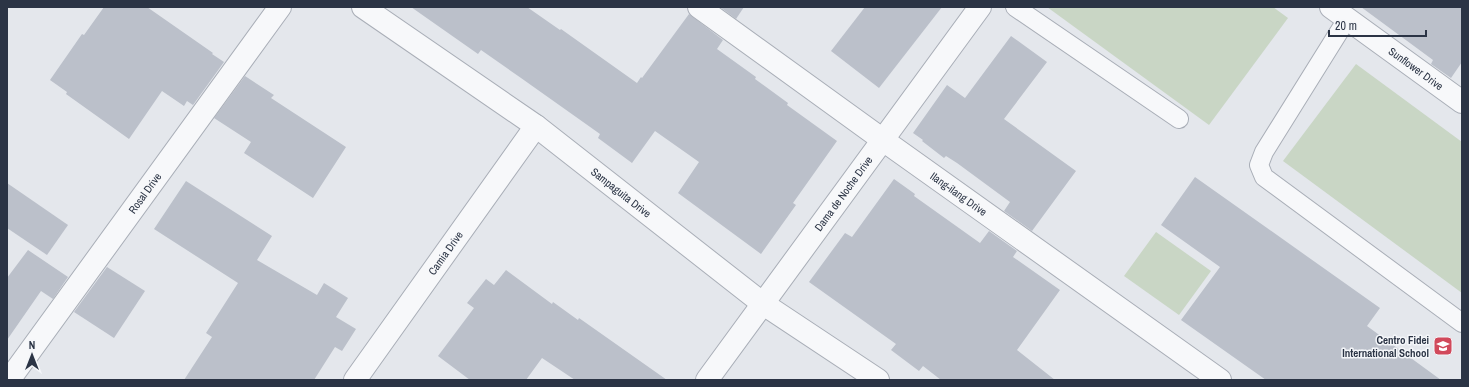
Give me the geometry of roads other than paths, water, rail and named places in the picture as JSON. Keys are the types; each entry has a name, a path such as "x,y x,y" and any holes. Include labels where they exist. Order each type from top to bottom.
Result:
{"street":[{"name":"Rosal Drive","path":"9,380 280,7"},
{"name":"Sampaguita Drive","path":"363,7 536,126 762,303 878,380"},
{"name":"Ilang-ilang Drive","path":"699,7 1220,380"},
{"name":"Dama de Noche Drive","path":"707,380 980,7"},
{"name":"Sunflower Drive","path":"1339,13 1462,102"},
{"name":"Camia Drive","path":"355,380 536,126"}],"lane":[{"path":"1015,7 1179,119"},
{"path":"1339,13 1264,152 1259,165 1264,177 1462,323"}],"place":[{"name":"Centro Fidei International School","path":"1443,346"}]}
